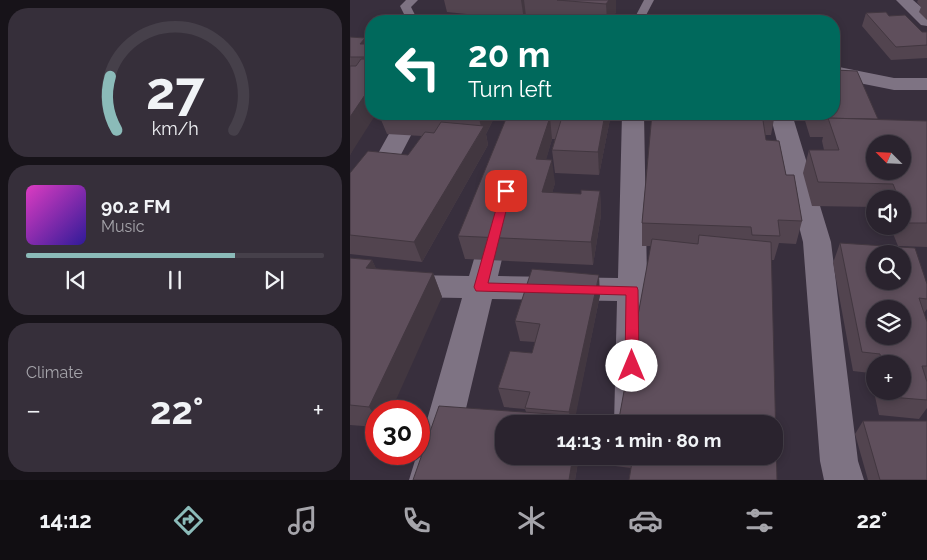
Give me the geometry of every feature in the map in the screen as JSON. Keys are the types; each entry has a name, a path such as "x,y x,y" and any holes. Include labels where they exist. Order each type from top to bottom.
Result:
{"street":[{"path":"904,0 927,20"},
{"path":"840,73 894,84 927,84"},
{"path":"350,228 408,120"},
{"path":"632,415 633,120"},
{"path":"783,120 817,242 839,461 844,480"},
{"path":"429,480 503,200"},
{"path":"350,285 702,292"}],"lane":[{"path":"410,15 405,6 413,0"},
{"path":"641,15 649,0"}],"building":[{"path":"557,0 609,0 606,4"},
{"path":"886,12 889,16 905,15 922,32 927,32 927,45 896,47 866,13"},
{"path":"350,37 365,38 360,44 365,44 365,57 350,57"},
{"path":"361,59 365,59 365,95 350,117 350,66 356,66"},
{"path":"840,70 857,71 878,119 840,118"},
{"path":"840,118 927,121 927,223 911,223 911,190 895,190 893,184 818,182 809,150 839,150 829,120 840,120"},
{"path":"506,120 549,120 536,159 552,160 542,192 581,194 581,190 600,191 591,242 458,236"},
{"path":"561,120 604,120 598,152 552,150"},
{"path":"651,120 763,120 766,140 779,141 786,175 794,175 802,221 778,220 780,236 752,235 751,227 642,223"},
{"path":"441,122 484,126 414,242 350,235 350,173 368,151 408,155 425,132 434,133"},
{"path":"699,235 771,242 775,415 620,415 652,239 698,244"},
{"path":"840,243 870,245 866,245 866,290 911,290 911,248 915,248 927,284 927,299 919,298 927,322 927,366 922,366 927,382 927,400 911,399 911,355 862,352"},
{"path":"350,258 372,260 366,268 433,273 372,400 365,400 365,407 350,405"},
{"path":"532,269 599,275 569,412 525,408 530,392 498,388 510,351 532,353 540,324 515,321"},
{"path":"439,406 565,415 495,415 495,465 572,465 569,480 413,480 418,465 430,465 430,432"},
{"path":"863,421 927,421 927,480 880,480"},
{"path":"632,465 777,465 777,480 629,480"}],"route":[{"path":"506,191 480,287 632,290 632,366"}]}
